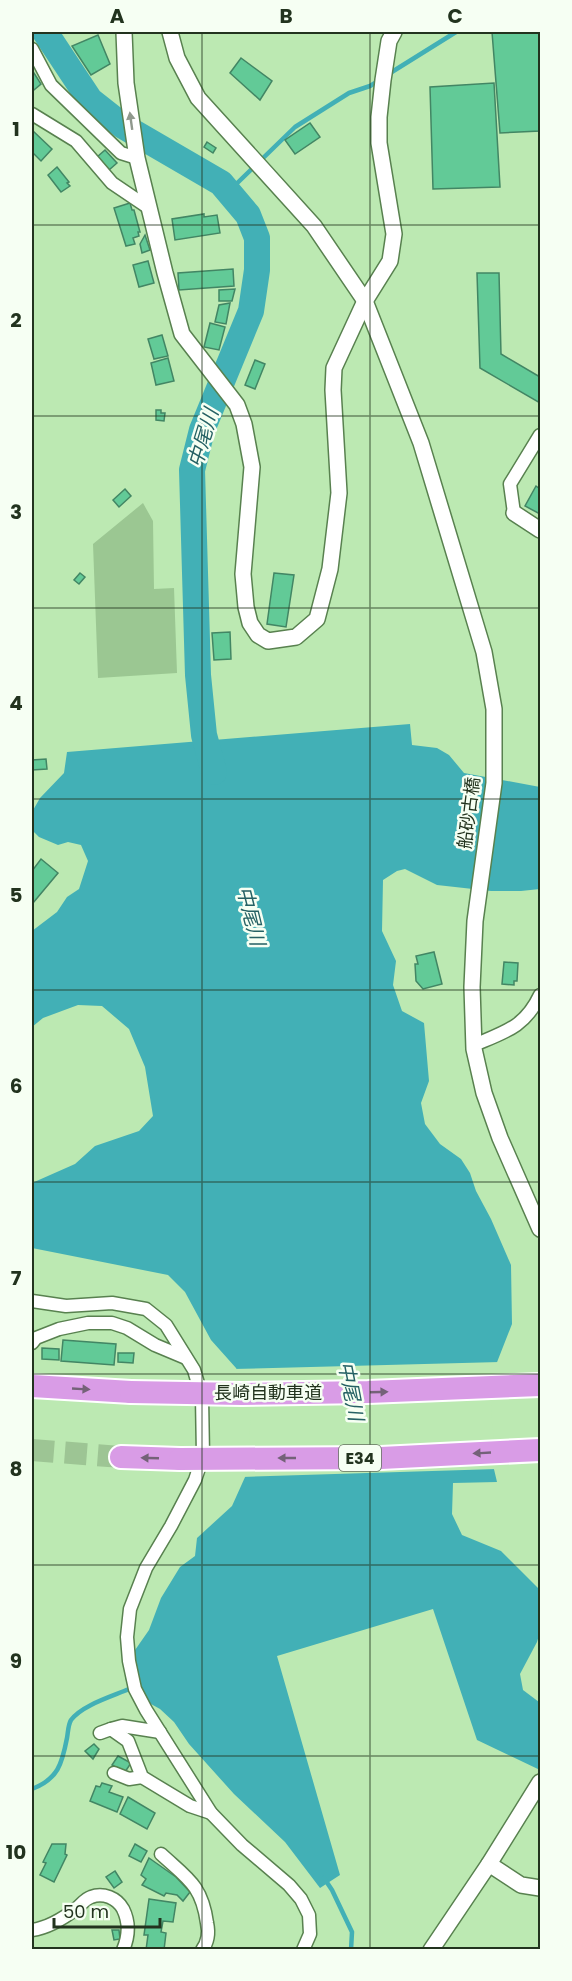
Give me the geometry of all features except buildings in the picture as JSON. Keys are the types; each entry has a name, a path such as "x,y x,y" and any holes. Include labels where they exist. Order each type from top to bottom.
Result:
{"highway":[{"name":"長崎自動車道","path":"32,1386 132,1392 242,1394 368,1392 540,1385"},
{"name":"E34","path":"121,1457 381,1458 540,1450"}],"street":[{"path":"124,32 126,83 137,158 182,334 237,405 244,424 252,467 243,574 246,608 250,623 258,635 268,641 296,637 317,619 330,569 339,493 333,390 334,368 365,301 390,261 394,234 379,143 383,80 389,41 394,32"},
{"name":"船砂古橋","path":"170,32 177,58 198,98 314,226 365,301 421,443 484,651 495,709 494,783 476,921 472,987 474,1045 484,1093 500,1138 536,1211 540,1229"},
{"path":"32,49 51,85 58,93 121,153 137,158"},
{"path":"32,114 76,141 112,183 149,208"},
{"path":"540,435 510,484 514,513 540,530"},
{"path":"474,1045 511,1030 524,1019 540,995"},
{"path":"32,1301 66,1306 112,1303 146,1309 166,1325 194,1370 202,1397 203,1456 195,1480 146,1569 130,1609 127,1637 129,1661 135,1689 211,1813 242,1845 289,1885 301,1899 309,1916 310,1934 303,1950"},
{"path":"32,1343 36,1338 59,1329 88,1323 112,1323 127,1328 155,1345 186,1358"},
{"path":"160,1732 122,1726 106,1731 128,1741 142,1777 190,1806 211,1813"},
{"path":"114,1773 129,1779 142,1777"},
{"path":"431,1950 489,1864 540,1782"},
{"path":"161,1854 191,1881 201,1895 208,1928 207,1944 202,1950"},
{"path":"489,1864 521,1884 540,1888"},
{"path":"32,1930 42,1929 49,1925 76,1909 89,1897 105,1896 118,1902 126,1916 128,1928 123,1950"}],"green space":[{"path":"143,503 153,521 154,589 174,588 177,673 98,678 93,544"}],"water":[{"path":"410,724 412,745 437,748 449,755 464,773 540,787 540,889 491,891 437,885 405,869 397,871 383,880 382,931 396,961 393,985 402,1011 424,1023 429,1081 421,1103 425,1124 440,1144 461,1159 470,1173 476,1191 511,1265 512,1324 492,1375 488,1414 497,1482 453,1483 452,1514 462,1535 501,1551 540,1590 540,1632 520,1674 523,1690 539,1702 540,1700 540,1770 477,1740 433,1609 277,1656 340,1875 320,1888 285,1842 234,1794 189,1744 174,1722 160,1709 131,1693 125,1678 126,1663 149,1630 161,1598 180,1567 195,1556 197,1538 232,1506 250,1466 254,1405 236,1368 211,1340 185,1292 168,1275 32,1248 32,1183 75,1164 95,1146 139,1131 153,1116 145,1067 129,1029 102,1006 78,1005 43,1018 32,1027 32,931 57,912 67,897 79,889 88,861 81,845 68,842 58,845 39,837 32,830 32,812 40,798 64,773 67,752"}],"pier":[{"path":"500,1362 495,1376 491,1414 497,1469 242,1477 248,1465 251,1406 233,1369"}],"waterway":[{"name":"中尾川","path":"45,32 90,100 123,126 221,183 248,215 257,238 257,270 251,311 202,430 192,470 198,675 204,735 214,772"},
{"path":"387,75 456,32"},
{"path":"228,192 295,127 349,93 380,80"},
{"path":"32,1789 48,1780 61,1763 71,1720 90,1705 129,1689"},
{"path":"324,1878 352,1932 351,1950"}],"tunnel":[{"path":"32,1450 121,1457"}]}
